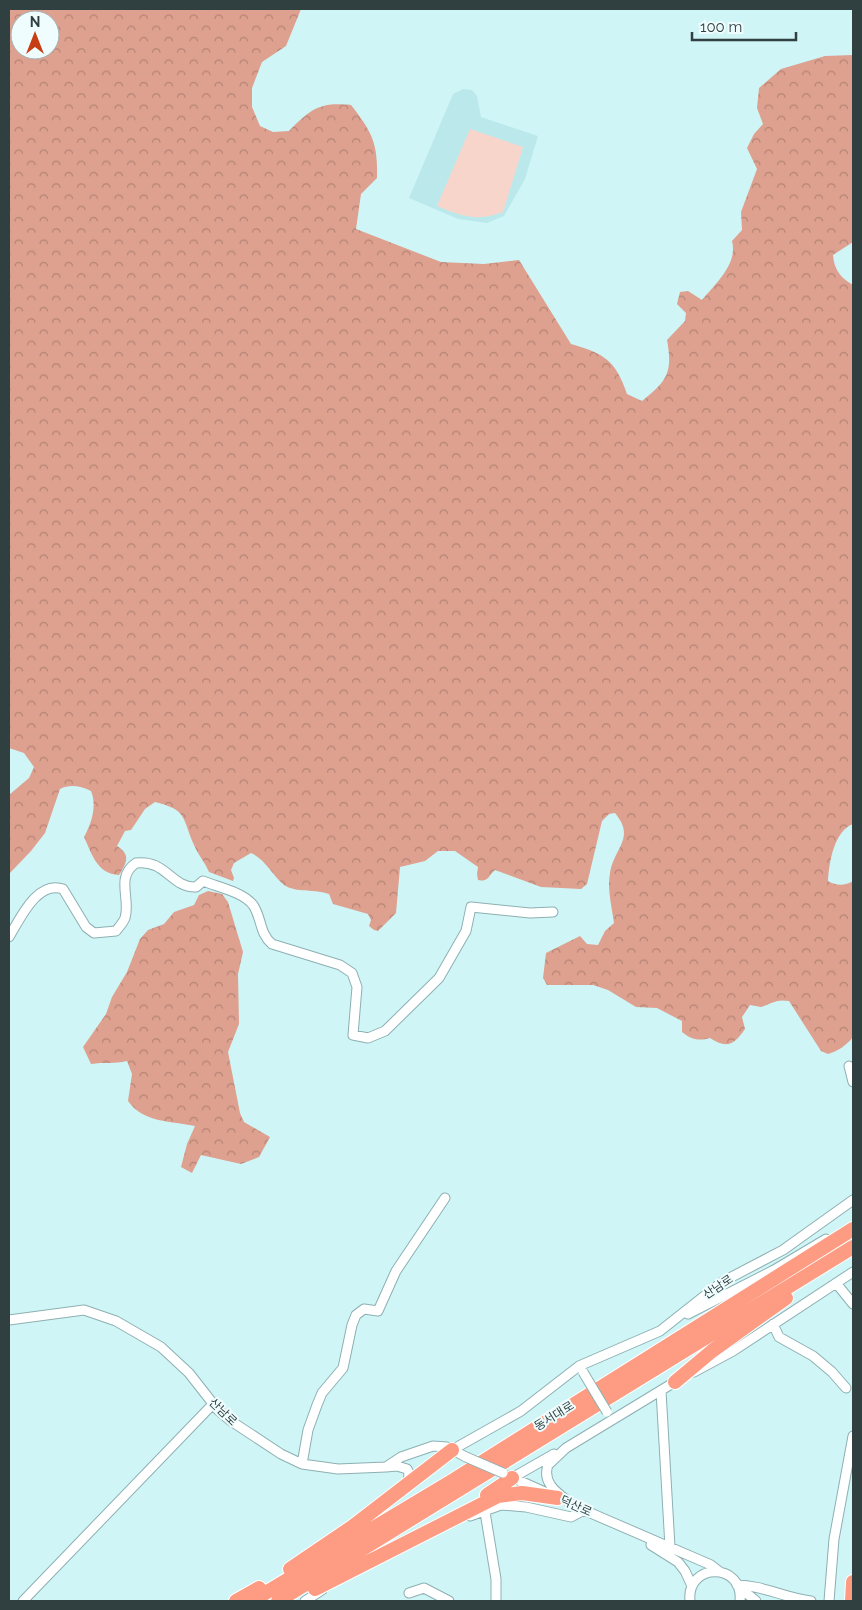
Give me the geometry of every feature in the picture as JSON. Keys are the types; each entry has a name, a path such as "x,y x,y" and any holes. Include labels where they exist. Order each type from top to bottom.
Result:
{"highway":[{"name":"동서대로","path":"252,1601 452,1481 853,1228"},
{"name":"동서대로","path":"278,1601 853,1247"},
{"path":"675,1382 712,1351 853,1254"},
{"path":"236,1601 284,1574 452,1450"},
{"path":"457,1515 508,1475"},
{"path":"292,1601 457,1515 506,1494 522,1493 558,1498"},
{"path":"852,1601 853,1582"}],"street":[{"path":"9,937 36,897 49,888 56,887 63,889 86,927 94,933 116,931 125,918 124,890 127,872 136,863 154,864 183,885 196,887 203,881 244,897 252,905 264,937 272,944 340,966 352,973 357,987 352,1027 354,1034 368,1038 385,1031 439,978 466,931 472,907 553,912"},
{"path":"849,1066 853,1082"},
{"path":"302,1464 308,1430 322,1394 343,1368 356,1315 364,1309 378,1311 396,1271 445,1198"},
{"name":"산남로","path":"452,1450 521,1411 581,1369 660,1330 722,1282 784,1250 853,1200"},
{"path":"660,1330 774,1270 810,1247 853,1228"},
{"path":"574,1506 550,1486 546,1478 548,1465 566,1448 609,1416 661,1391 733,1351 853,1272"},
{"path":"836,1283 853,1304"},
{"name":"산남로","path":"9,1320 73,1310 84,1310 102,1315 161,1347 188,1373 213,1404 231,1421 281,1454 302,1464 338,1469 386,1467 401,1457 421,1448 433,1446 447,1447 466,1457"},
{"path":"773,1324 779,1337 813,1356 832,1372 846,1388"},
{"path":"581,1369 609,1416"},
{"path":"661,1391 670,1547"},
{"path":"23,1601 213,1404"},
{"path":"829,1601 833,1546 853,1436"},
{"path":"508,1475 566,1448"},
{"name":"덕산로","path":"466,1457 639,1535"},
{"path":"386,1467 397,1466 407,1469 409,1473 408,1484"},
{"path":"305,1601 309,1597 440,1529 501,1504 526,1507 570,1517 584,1510"},
{"path":"485,1512 496,1579 496,1601"},
{"path":"639,1535 711,1565 731,1577 738,1586 756,1601"},
{"path":"639,1535 678,1562 685,1571 689,1596"},
{"path":"689,1596 703,1574 720,1572"},
{"path":"738,1586 752,1585 777,1595 811,1601"},
{"path":"738,1586 740,1601"},
{"path":"409,1593 424,1588 449,1601"}],"shaded area":[{"path":"463,89 472,90 477,96 481,117 538,136 525,179 504,216 487,223 458,219 409,198 453,94"},
{"path":"470,129 523,147 503,212 485,217 469,217 437,206"}],"green space":[{"path":"9,9 301,9 286,46 262,62 252,88 252,107 260,126 273,132 289,131 303,117 323,106 351,105 372,138 377,166 377,178 361,194 356,229 441,262 484,264 519,260 571,344 592,351 607,360 618,374 627,394 642,401 657,388 666,375 669,361 667,340 685,321 686,313 677,304 680,292 688,291 702,300 724,273 732,258 732,241 742,230 741,212 757,169 747,148 754,134 763,124 757,108 759,88 781,69 825,56 853,55 853,242 833,255 839,273 853,285 853,824 841,833 837,840 831,857 828,881 840,885 853,881 853,1037 845,1045 828,1054 821,1051 789,1001 778,1001 761,1007 750,1005 742,1017 745,1029 734,1042 726,1044 710,1038 699,1040 689,1037 682,1032 682,1021 657,1008 636,1007 608,990 593,985 547,985 543,978 546,953 580,936 587,944 598,945 605,931 614,923 609,879 612,864 624,836 624,829 615,813 609,814 602,821 587,884 581,889 541,887 495,870 486,879 478,880 478,867 455,851 438,851 425,861 400,867 396,913 378,931 369,926 371,920 368,914 333,904 329,894 294,889 284,885 260,859 251,853 234,863 231,870 234,878 233,881 209,872 179,812 155,802 145,809 131,830 125,831 117,846 126,856 124,866 119,875 105,871 96,862 84,837 93,814 93,796 91,791 75,786 60,789 45,833 9,874 9,795 29,778 34,767 24,753 9,748"},
{"path":"208,891 222,894 228,902 243,952 238,974 239,1024 228,1052 240,1113 244,1122 270,1137 259,1157 241,1164 201,1155 192,1173 181,1167 187,1144 195,1126 158,1120 134,1108 128,1101 132,1074 127,1061 91,1064 83,1047 106,1014 112,997 127,972 140,939 148,930 164,924 174,912 194,905 199,895"}]}
